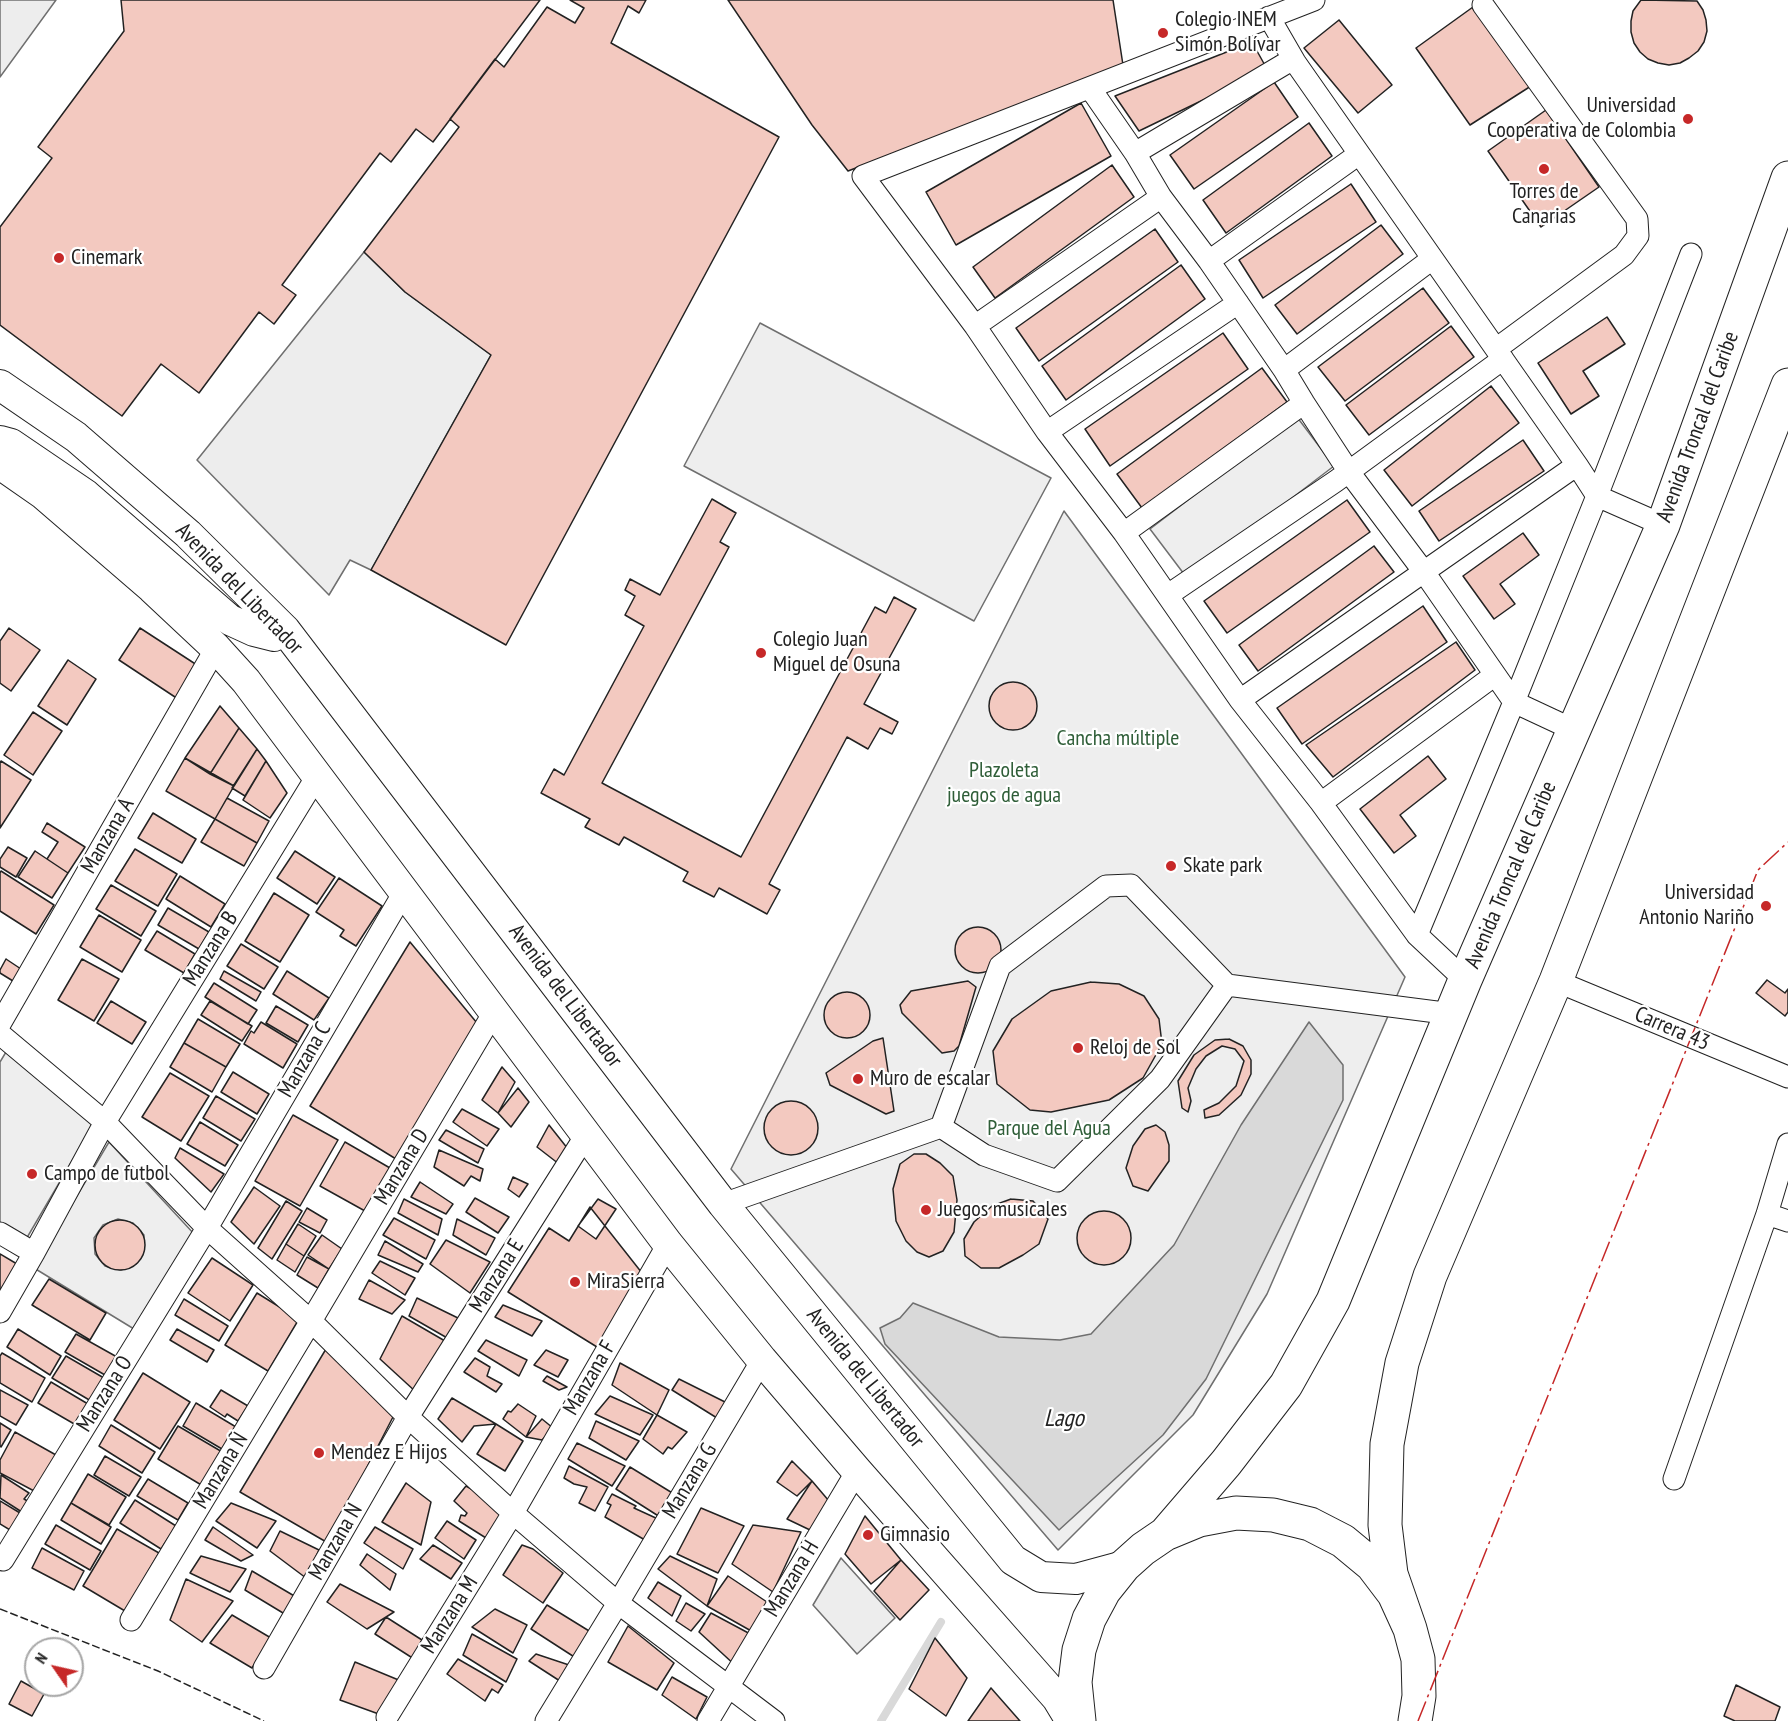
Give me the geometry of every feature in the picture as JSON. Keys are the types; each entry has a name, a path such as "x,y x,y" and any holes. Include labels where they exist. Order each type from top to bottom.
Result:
{"highway":[{"name":"Avenida Troncal del Caribe","path":"1165,1534 1226,1463 1286,1385 1333,1301 1465,980 1663,525 1788,178"},
{"path":"1415,1721 1419,1696 1418,1659 1391,1574 1385,1525 1387,1444 1402,1363 1430,1276 1556,981 1788,385"},
{"path":"1079,1721 1075,1682 1079,1650 1089,1619 1104,1591 1124,1566 1143,1549 1165,1534 1199,1520 1236,1513 1273,1515 1310,1524 1343,1541 1372,1565 1394,1594 1410,1629"}],"main road":[{"name":"Avenida del Libertador","path":"0,385 76,437 188,534 285,630 723,1204 1013,1560 1041,1577 1076,1579 1124,1566"},
{"path":"0,441 11,444 86,495 230,620 274,636 285,630"},
{"path":"0,464 52,502 152,588 216,648 246,681 668,1244 856,1471 1057,1698 1071,1721"}],"street":[{"path":"1314,0 863,176 975,326 1047,432 1124,533 1240,700 1321,804 1417,935 1465,980"},
{"path":"1168,596 1349,472 1624,255 1638,236 1636,219 1483,5"},
{"path":"1269,17 1293,59 1597,496 1663,525"},
{"path":"1135,153 1293,59"},
{"path":"1090,88 1135,153 1161,197 1209,261 1284,370 1349,472 1424,572 1514,702 1574,730"},
{"path":"1209,261 1359,154"},
{"path":"975,326 1161,197"},
{"path":"1417,935 1514,702 1692,254"},
{"path":"1284,370 1432,258"},
{"path":"1047,432 1238,303"},
{"path":"1124,533 1304,403"},
{"path":"1240,700 1577,465"},
{"name":"Manzana A","path":"0,1024 216,648"},
{"path":"1321,804 1495,675"},
{"name":"Manzana B","path":"0,1312 105,1122 317,776"},
{"path":"941,1127 1000,966 1107,886 1131,885 1227,985 1452,1014"},
{"name":"Manzana C","path":"207,1228 404,892"},
{"name":"Carrera 43","path":"1556,981 1788,1077"},
{"path":"941,1127 984,1155 1057,1181 1160,1079 1227,985"},
{"name":"Manzana D","path":"311,1321 494,1012"},
{"path":"0,1034 105,1122 207,1228 311,1321 408,1417 513,1513 618,1603 774,1721"},
{"path":"723,1204 941,1127"},
{"name":"Manzana E","path":"408,1417 586,1135"},
{"path":"1674,1479 1767,1214 1788,1144"},
{"path":"1767,1214 1788,1221"},
{"name":"Manzana O","path":"3,1560 207,1228"},
{"path":"0,1233 34,1253"},
{"name":"Manzana F","path":"513,1513 668,1244"},
{"name":"Manzana Ñ","path":"131,1620 311,1321"},
{"name":"Manzana G","path":"546,1721 762,1360"},
{"name":"Manzana N","path":"264,1668 408,1417"},
{"name":"Manzana H","path":"708,1721 856,1471"},
{"name":"Manzana M","path":"387,1717 513,1513"}],"green space":[{"path":"760,323 1051,478 974,621 684,466"},
{"path":"1297,417 1334,466 1187,578 1150,529"},
{"name":"Parque del Agua","path":"1064,511 1405,977 1267,1294 1193,1415 1058,1550 731,1169"},
{"name":"Campo de futbol","path":"6,1052 95,1122 25,1241 0,1226 0,1062"},
{"path":"109,1142 195,1235 134,1329 34,1268","holes":["118,1219 133,1223 144,1235 144,1251 136,1264 121,1270 105,1266 95,1254 94,1238 103,1225"]}],"shaded area":[{"path":"0,0 56,0 0,77"},
{"path":"364,252 405,292 491,355 371,570 350,560 329,595 197,460"},
{"path":"841,1558 895,1618 857,1654 813,1605"}],"water":[{"name":"Lago","path":"1309,1022 1343,1065 1343,1100 1206,1379 1163,1435 1059,1530 885,1344 880,1328 900,1318 913,1303 999,1337 1060,1340 1091,1334 1174,1245 1241,1125"}],"building":[{"path":"121,0 540,0 433,142 416,129 391,162 380,153 282,285 296,295 274,324 259,312 199,393 161,364 122,416 0,325 0,227 52,158 38,147 124,31"},
{"path":"570,0 646,0 639,13 628,6 611,43 779,137 506,645 371,570 491,355 405,292 364,252 459,127 450,119 495,59 504,67 547,7 575,23 584,8"},
{"path":"728,0 1113,0 1123,65 848,171 812,125"},
{"path":"1641,0 1697,1 1703,10 1707,31 1698,51 1680,63 1669,65 1648,59 1640,52 1634,43 1631,21 1633,11"},
{"path":"1473,7 1531,86 1470,125 1416,48"},
{"path":"1339,20 1392,85 1358,113 1304,48"},
{"path":"1252,42 1267,69 1139,131 1115,96"},
{"path":"1274,82 1298,117 1194,189 1170,155"},
{"path":"1081,103 1111,156 956,245 926,192"},
{"name":"Torres de Canarias","path":"1546,110 1599,187 1541,227 1488,151"},
{"path":"1309,123 1332,156 1226,233 1203,200"},
{"path":"1112,165 1134,197 995,298 973,267"},
{"path":"1351,184 1376,222 1263,298 1239,260"},
{"path":"1381,225 1403,254 1297,334 1275,305"},
{"path":"1155,229 1178,262 1039,361 1016,328"},
{"path":"1181,265 1205,299 1066,400 1042,366"},
{"path":"1423,288 1449,323 1345,401 1318,367"},
{"path":"1607,317 1625,344 1583,371 1599,396 1571,414 1538,363"},
{"path":"1451,326 1474,357 1369,435 1346,405"},
{"path":"1223,333 1248,369 1110,466 1085,429"},
{"path":"1262,368 1287,402 1142,508 1117,474"},
{"path":"1491,386 1519,423 1412,506 1384,470"},
{"path":"1523,440 1544,471 1439,541 1419,511"},
{"path":"712,499 736,513 720,542 729,547 602,783 741,857 875,607 886,613 894,597 916,609 864,704 898,722 892,734 880,728 868,749 847,737 769,884 780,890 767,914 719,888 714,897 683,881 688,872 624,837 619,845 585,827 590,819 541,793 554,769 564,775 644,626 625,615 635,596 625,590 630,579 660,595"},
{"path":"1347,500 1370,532 1227,633 1204,601"},
{"path":"1523,533 1539,555 1500,584 1515,604 1494,619 1463,576"},
{"path":"1374,546 1394,572 1258,671 1239,645"},
{"path":"1423,606 1447,642 1302,744 1277,708"},
{"path":"9,628 40,650 11,691 0,683 0,641"},
{"path":"140,628 200,667 178,699 119,660"},
{"path":"1456,642 1475,670 1333,777 1306,745"},
{"path":"68,660 96,679 67,725 38,706"},
{"path":"1008,682 1018,682 1033,692 1037,706 1036,715 1027,726 1018,730 1008,730 993,720 989,711 989,701 999,686"},
{"path":"220,706 239,728 210,774 185,758"},
{"path":"33,712 62,731 33,775 4,755"},
{"path":"239,728 257,749 234,786 210,774"},
{"path":"257,749 266,761 245,796 232,788"},
{"path":"1428,756 1446,779 1400,815 1416,836 1394,853 1360,809"},
{"path":"185,758 234,786 215,819 166,791"},
{"path":"1,761 31,780 0,828 0,763"},
{"path":"266,761 287,793 270,818 243,800"},
{"path":"227,798 269,821 257,843 215,819"},
{"path":"153,813 196,839 182,863 138,838"},
{"path":"215,819 257,843 244,866 201,842"},
{"path":"47,823 85,847 68,873 47,859 58,842 42,832"},
{"path":"8,847 27,858 16,877 0,867 0,859"},
{"path":"135,849 177,874 158,906 115,881"},
{"path":"35,851 68,873 52,898 18,877"},
{"path":"295,851 335,877 317,904 277,878"},
{"path":"1,871 54,905 36,934 0,911"},
{"path":"180,876 225,904 211,927 166,899"},
{"path":"339,878 382,906 356,946 340,936 344,930 316,912"},
{"path":"111,885 156,911 141,936 96,909"},
{"path":"274,893 309,915 280,962 245,941"},
{"path":"168,908 209,932 199,949 158,925"},
{"path":"99,915 141,940 122,972 80,947"},
{"path":"978,927 994,934 1001,950 994,966 978,973 962,966 955,950 962,934"},
{"path":"157,931 195,954 184,973 145,950"},
{"path":"410,942 477,1023 396,1159 310,1106"},
{"path":"241,944 278,967 264,989 227,966"},
{"path":"6,959 21,969 13,981 0,973"},
{"path":"82,959 119,979 94,1021 58,1000"},
{"path":"224,971 261,992 256,1001 220,979"},
{"path":"287,971 329,998 314,1020 273,994"},
{"path":"1767,980 1785,993 1788,989 1788,1012 1785,1016 1756,993"},
{"path":"968,981 976,987 959,1046 954,1051 942,1053 902,1013 900,1005 911,991"},
{"name":"Reloj de Sol","path":"1091,982 1119,984 1144,996 1159,1019 1162,1044 1143,1078 1109,1100 1051,1112 1030,1110 997,1084 993,1051 1012,1019 1051,991"},
{"path":"214,983 257,1010 248,1024 205,997"},
{"path":"847,992 856,993 863,999 869,1006 869,1024 863,1031 856,1037 847,1038 838,1037 831,1031 825,1024 824,1015 825,1006 831,999 838,993"},
{"path":"111,1001 146,1022 132,1044 97,1023"},
{"path":"210,1001 252,1026 242,1041 201,1015"},
{"path":"276,1006 308,1025 298,1042 266,1023"},
{"path":"198,1019 240,1044 226,1067 184,1043"},
{"path":"261,1022 297,1044 283,1068 244,1044 251,1031 254,1033"},
{"name":"Muro de escalar","path":"883,1038 894,1111 886,1114 830,1085 826,1073 873,1041"},
{"path":"1229,1039 1243,1046 1251,1060 1251,1074 1241,1095 1219,1115 1205,1118 1204,1110 1219,1103 1236,1086 1244,1061 1235,1049 1222,1046 1206,1056 1196,1069 1188,1088 1191,1101 1188,1112 1182,1108 1178,1081 1194,1055 1215,1040"},
{"path":"184,1043 226,1067 212,1092 170,1067"},
{"path":"502,1067 515,1082 498,1113 482,1100"},
{"path":"233,1072 269,1094 257,1114 221,1092"},
{"path":"170,1073 209,1096 181,1141 142,1117"},
{"path":"518,1088 529,1102 511,1127 498,1113"},
{"path":"216,1096 255,1119 241,1141 203,1118"},
{"path":"786,1101 796,1101 806,1105 814,1113 818,1128 814,1143 806,1151 796,1155 786,1155 776,1151 768,1143 764,1133 764,1123 768,1113 776,1105"},
{"path":"462,1109 499,1129 487,1146 453,1122"},
{"path":"293,1115 338,1140 300,1206 255,1181"},
{"path":"200,1122 238,1145 225,1166 187,1144"},
{"path":"549,1125 568,1149 559,1164 537,1147"},
{"path":"1156,1125 1165,1132 1169,1145 1169,1161 1148,1191 1133,1186 1126,1168 1133,1146 1145,1129"},
{"path":"446,1130 484,1149 478,1163 439,1140"},
{"path":"345,1142 390,1168 365,1211 320,1186"},
{"path":"180,1148 224,1174 211,1192 175,1158"},
{"path":"439,1150 483,1169 480,1181 471,1176 464,1186 434,1167"},
{"name":"Juegos musicales","path":"914,1154 926,1154 940,1163 953,1176 957,1200 954,1232 943,1251 929,1257 917,1252 906,1241 896,1221 893,1189 900,1164"},
{"path":"513,1177 528,1184 519,1197 508,1189"},
{"path":"420,1182 453,1204 446,1214 411,1197"},
{"path":"254,1187 280,1206 254,1244 231,1222"},
{"path":"475,1198 509,1217 498,1233 466,1212"},
{"path":"404,1199 442,1219 438,1235 398,1213"},
{"path":"598,1199 616,1209 596,1239 578,1226"},
{"path":"1011,1199 1033,1201 1048,1219 1039,1244 999,1268 981,1268 965,1256 964,1239 974,1222 992,1206"},
{"path":"286,1201 302,1211 272,1259 258,1248"},
{"name":"MiraSierra","path":"590,1207 642,1273 597,1347 508,1292 549,1228 569,1241"},
{"path":"307,1208 327,1220 320,1233 299,1222"},
{"path":"1104,1211 1114,1213 1123,1219 1129,1228 1131,1238 1129,1248 1123,1257 1114,1263 1104,1265 1094,1263 1085,1257 1079,1248 1077,1238 1079,1228 1085,1219 1094,1213"},
{"path":"394,1218 435,1240 426,1259 383,1235"},
{"path":"457,1219 495,1238 486,1255 453,1235"},
{"path":"120,1220 138,1227 145,1245 138,1263 120,1270 102,1263 95,1245 102,1227"},
{"path":"298,1224 316,1236 304,1256 286,1244"},
{"path":"322,1235 342,1249 329,1269 308,1255"},
{"path":"446,1240 490,1262 470,1293 430,1264"},
{"path":"385,1241 423,1264 418,1272 378,1255"},
{"path":"286,1244 304,1256 295,1272 277,1260"},
{"path":"0,1254 17,1264 0,1291"},
{"path":"307,1257 329,1269 318,1288 297,1275"},
{"path":"212,1258 253,1285 230,1321 188,1293"},
{"path":"380,1261 415,1278 405,1295 372,1273"},
{"path":"49,1279 106,1313 90,1340 32,1305"},
{"path":"369,1280 405,1300 392,1314 359,1299"},
{"path":"257,1293 299,1319 268,1371 225,1345"},
{"path":"417,1298 460,1319 449,1339 409,1316"},
{"path":"184,1299 228,1326 219,1341 175,1315"},
{"path":"503,1305 542,1321 532,1336 495,1317"},
{"path":"402,1316 445,1341 416,1392 380,1359"},
{"path":"18,1329 61,1356 50,1375 7,1347"},
{"path":"177,1329 214,1350 207,1362 170,1340"},
{"path":"76,1334 117,1357 105,1375 65,1352"},
{"path":"486,1340 527,1360 519,1376 478,1351"},
{"name":"Mendez E Hijos","path":"326,1349 394,1415 328,1543 240,1492"},
{"path":"546,1350 568,1360 558,1377 534,1365"},
{"path":"2,1353 45,1378 32,1402 0,1383"},
{"path":"66,1356 104,1378 91,1401 52,1378"},
{"path":"475,1358 490,1367 487,1376 502,1384 496,1392 464,1372"},
{"path":"620,1363 669,1390 657,1415 612,1385"},
{"path":"143,1373 190,1402 160,1449 114,1420"},
{"path":"547,1376 567,1387 559,1390 543,1381"},
{"path":"679,1379 727,1403 717,1418 672,1390"},
{"path":"51,1382 88,1404 76,1425 38,1403"},
{"path":"0,1390 28,1405 16,1425 0,1416"},
{"path":"221,1390 248,1406 238,1421 227,1414 225,1417 210,1407"},
{"path":"610,1396 653,1415 640,1435 595,1414"},
{"path":"452,1398 496,1424 474,1426 462,1442 438,1419"},
{"path":"196,1403 236,1427 222,1449 183,1426"},
{"path":"518,1404 536,1416 526,1437 503,1419 508,1411 511,1412"},
{"path":"657,1415 687,1432 672,1449 668,1447 663,1454 643,1439"},
{"path":"542,1419 553,1428 542,1440 526,1437"},
{"path":"596,1421 639,1441 626,1460 589,1438"},
{"path":"0,1423 11,1430 1,1447 0,1446"},
{"path":"496,1424 523,1441 505,1471 477,1454"},
{"path":"111,1425 155,1452 142,1473 99,1446"},
{"path":"178,1426 224,1453 203,1486 158,1459"},
{"path":"15,1432 56,1455 36,1492 0,1473 0,1460"},
{"path":"577,1443 625,1466 612,1486 568,1459"},
{"path":"105,1456 141,1477 129,1496 94,1475"},
{"path":"792,1461 812,1481 797,1496 777,1482"},
{"path":"569,1466 608,1487 595,1511 579,1503 587,1487 574,1484 564,1478"},
{"path":"630,1467 674,1494 660,1517 616,1489"},
{"path":"88,1474 126,1497 109,1525 71,1503"},
{"path":"1,1475 29,1493 24,1499 31,1503 25,1514 0,1498"},
{"path":"148,1479 188,1503 178,1520 137,1496"},
{"path":"812,1481 829,1501 810,1530 787,1519"},
{"path":"406,1483 431,1502 421,1545 382,1522"},
{"path":"466,1486 484,1496 504,1514 486,1538 459,1521 461,1515 465,1516 467,1513 454,1501"},
{"path":"612,1494 658,1519 645,1540 605,1517 611,1505 607,1503"},
{"path":"135,1500 176,1526 161,1549 120,1523"},
{"path":"0,1501 25,1516 15,1533 0,1524"},
{"path":"71,1503 111,1527 101,1544 61,1520"},
{"path":"231,1503 276,1521 257,1548 216,1521"},
{"path":"701,1508 744,1526 718,1573 677,1554"},
{"name":"Gimnasio","path":"865,1516 901,1560 871,1584 845,1554"},
{"path":"447,1521 476,1540 464,1559 435,1538"},
{"path":"56,1525 101,1551 90,1570 45,1544"},
{"path":"753,1525 801,1532 773,1592 732,1564"},
{"path":"213,1527 253,1555 241,1561 205,1540"},
{"path":"375,1527 413,1549 403,1569 364,1543"},
{"path":"117,1529 159,1553 125,1611 83,1586"},
{"path":"280,1531 319,1550 306,1578 270,1551"},
{"path":"433,1545 462,1563 451,1579 420,1559"},
{"path":"522,1545 533,1549 563,1573 543,1603 503,1575"},
{"path":"42,1548 84,1571 74,1590 32,1568"},
{"path":"367,1554 396,1574 390,1590 360,1565"},
{"path":"201,1556 246,1569 230,1592 190,1573"},
{"path":"670,1556 717,1579 707,1606 658,1569"},
{"path":"901,1560 929,1590 900,1620 874,1591"},
{"path":"252,1571 296,1597 288,1616 245,1590"},
{"path":"728,1576 767,1602 753,1632 707,1606"},
{"path":"186,1579 233,1601 202,1642 170,1620"},
{"path":"658,1582 681,1596 672,1616 648,1598"},
{"path":"340,1584 394,1612 367,1629 327,1602"},
{"path":"686,1603 705,1614 691,1631 676,1621"},
{"path":"547,1605 594,1634 579,1660 531,1629"},
{"path":"495,1609 527,1625 513,1653 472,1627"},
{"path":"711,1613 754,1636 737,1667 699,1632"},
{"path":"232,1615 271,1638 252,1668 210,1643"},
{"path":"386,1617 422,1640 414,1659 375,1634"},
{"path":"628,1626 674,1663 657,1690 608,1662"},
{"path":"472,1634 517,1659 506,1682 463,1655"},
{"path":"935,1638 967,1678 946,1716 909,1689"},
{"path":"536,1654 569,1665 563,1683 529,1661"},
{"path":"458,1659 503,1685 498,1693 492,1689 485,1701 447,1674"},
{"path":"355,1662 401,1681 387,1717 340,1700"},
{"path":"672,1677 707,1697 696,1719 662,1695"},
{"path":"21,1681 24,1683 24,1697 42,1697 32,1716 9,1704"},
{"path":"1736,1685 1780,1707 1775,1721 1735,1721 1724,1716"},
{"path":"991,1688 1020,1721 968,1721"}],"waterway":[{"path":"881,1721 941,1622"}],"fence":[{"path":"0,1609 158,1671 264,1721"}],"power":[{"path":"1418,1721 1758,870 1788,842"}],"place":[{"name":"Colegio INEM Simón Bolívar","path":"1163,33"},
{"name":"Universidad Cooperativa de Colombia","path":"1688,119"},
{"name":"Torres de Canarias","path":"1544,169"},
{"name":"Cinemark","path":"59,258"},
{"name":"Colegio Juan Miguel de Osuna","path":"761,653"},
{"name":"Skate park","path":"1171,866"},
{"name":"Universidad Antonio Nariño","path":"1766,906"},
{"name":"Reloj de Sol","path":"1078,1048"},
{"name":"Muro de escalar","path":"858,1079"},
{"name":"Campo de futbol","path":"32,1174"},
{"name":"Juegos musicales","path":"926,1210"},
{"name":"MiraSierra","path":"575,1282"},
{"name":"Mendez E Hijos","path":"319,1453"},
{"name":"Gimnasio","path":"868,1535"}],"park label":[{"name":"Cancha múltiple","path":"1118,739"},
{"name":"Plazoleta juegos de agua","path":"1004,784"}]}
